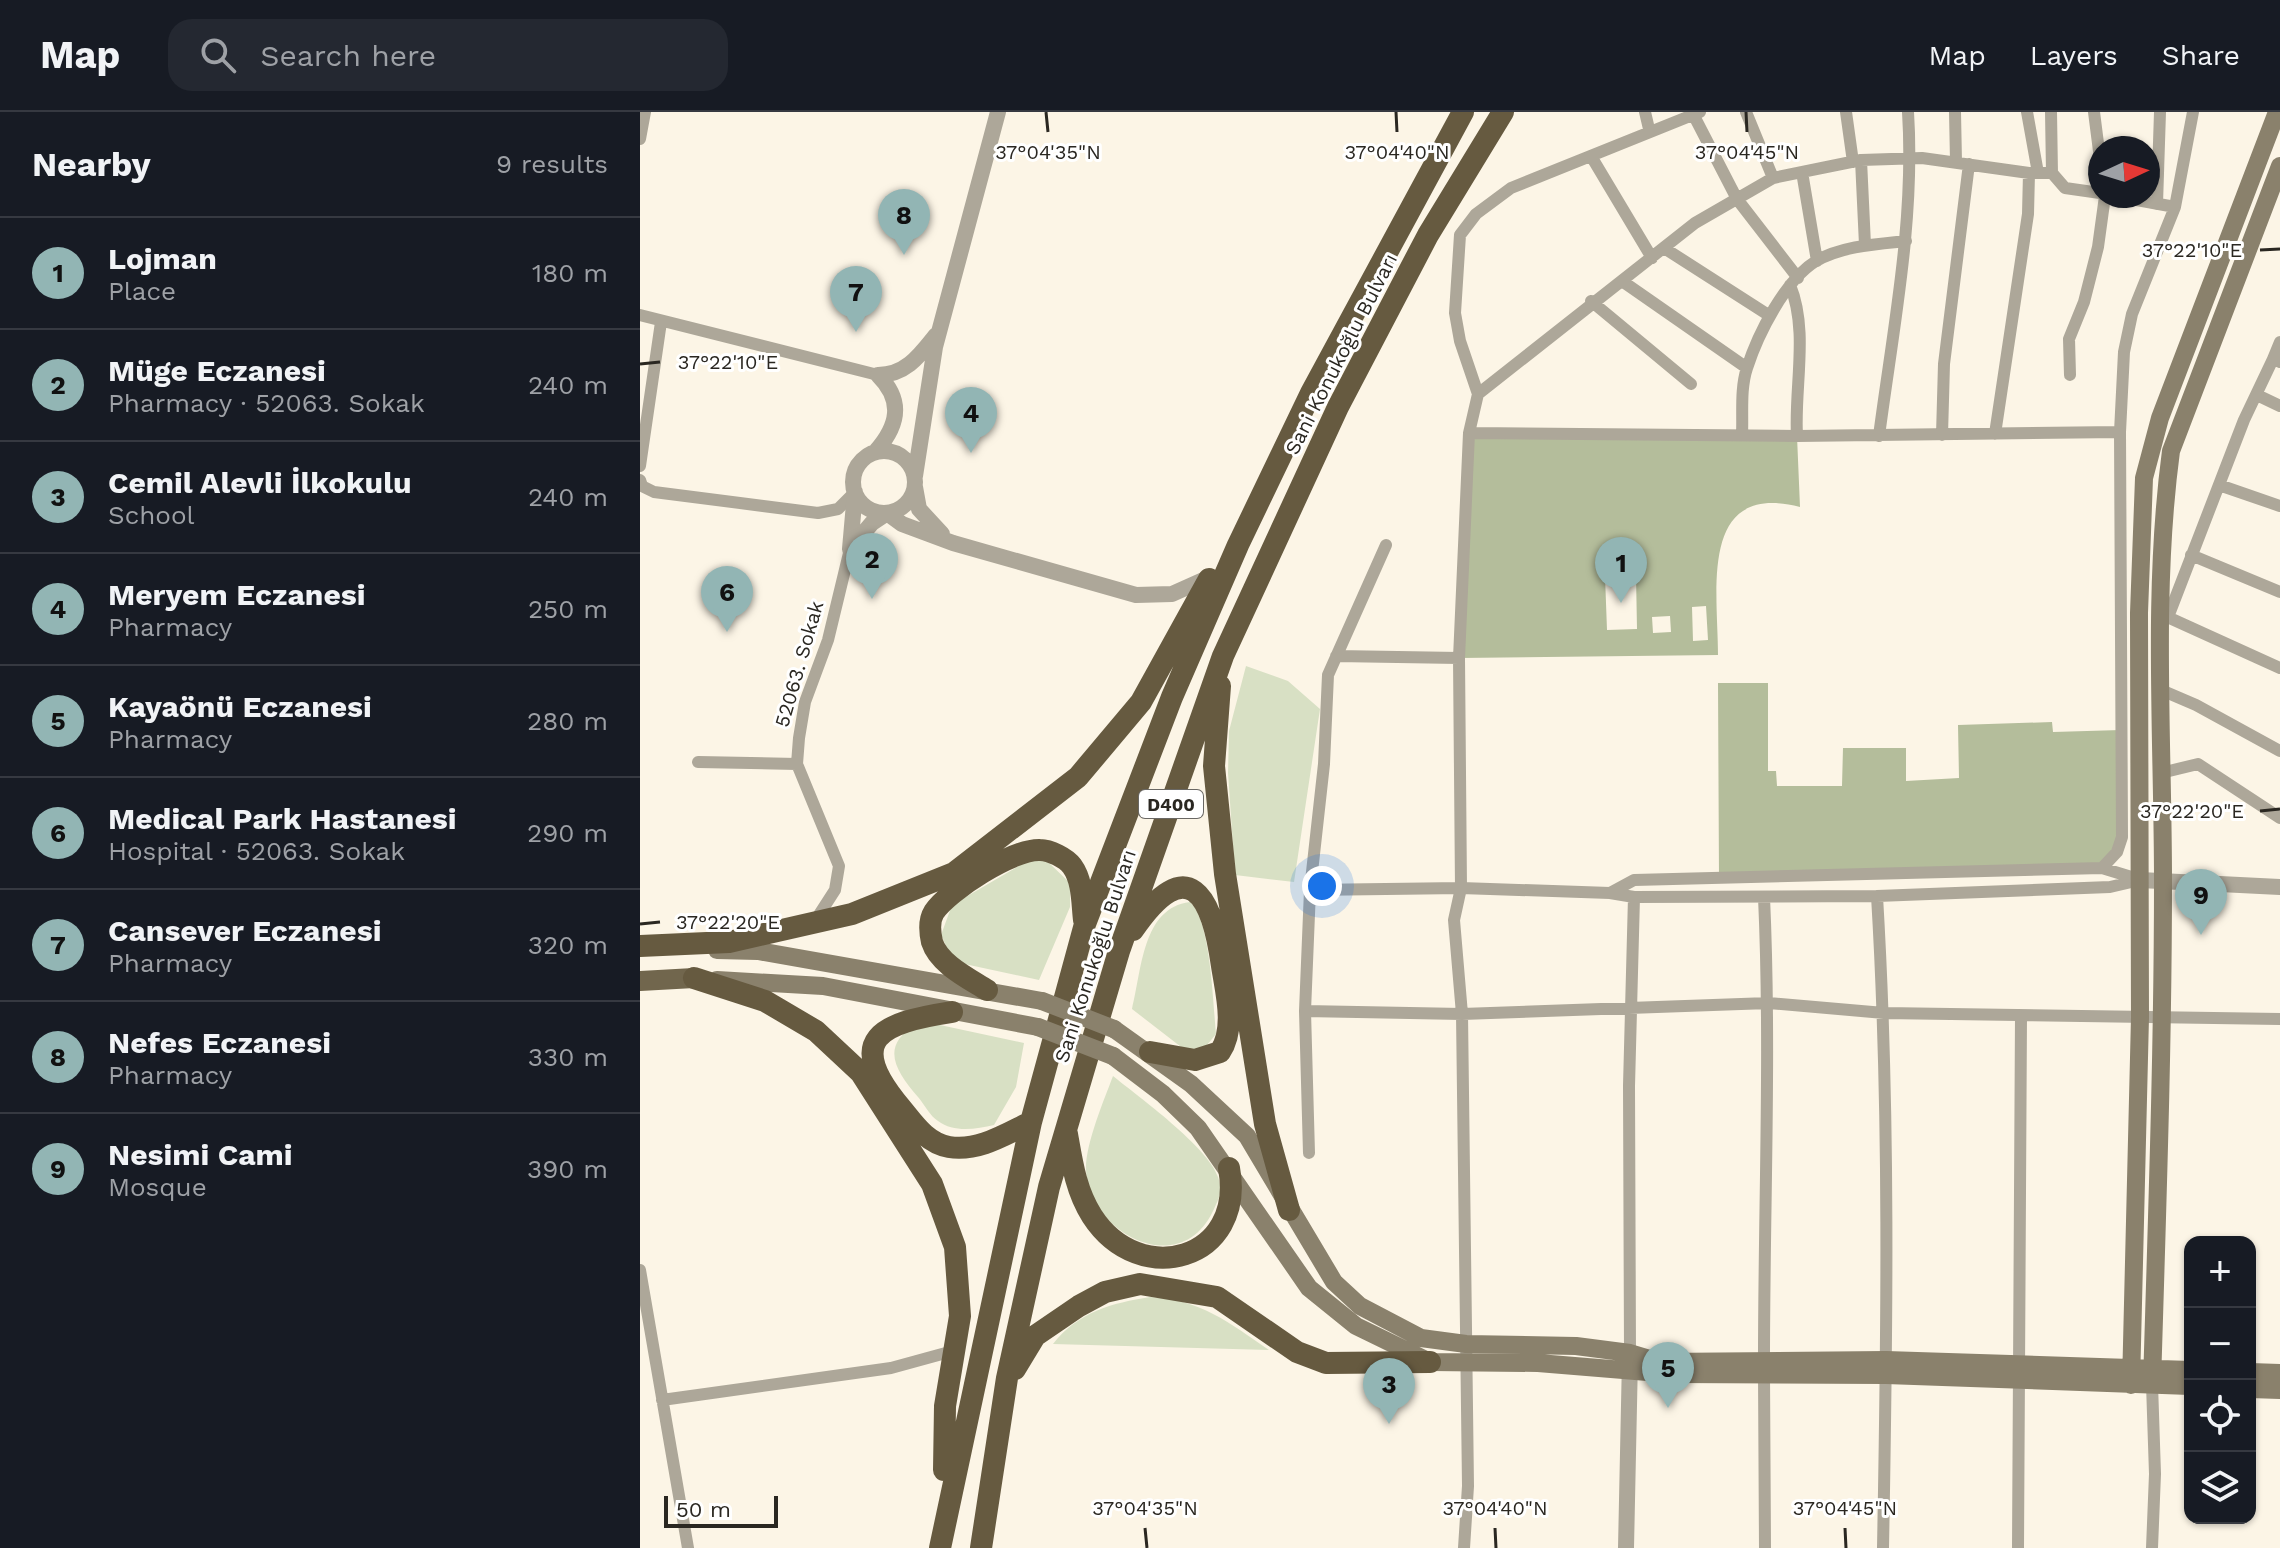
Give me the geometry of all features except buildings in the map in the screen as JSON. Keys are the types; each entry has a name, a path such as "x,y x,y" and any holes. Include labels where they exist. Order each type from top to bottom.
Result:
{"highway":[{"name":"Sani Konukoğlu Bulvarı","path":"941,1540 1031,1122 1085,924 1172,697 1238,545 1311,393 1463,112"},
{"name":"Sani Konukoğlu Bulvarı","path":"981,1548 1006,1383 1049,1187 1119,951 1223,656 1338,407 1428,235 1503,112"},
{"path":"640,947 729,942 852,914 954,873 1078,777 1141,702 1211,576 1238,545"},
{"path":"1223,656 1214,766 1225,874 1265,1124 1289,1210"},
{"path":"987,990 952,968 933,945 930,928 933,913 959,888 1022,854 1040,850 1055,854 1071,865 1079,881 1085,924"},
{"path":"1119,951 1159,896 1174,889 1188,888 1206,901 1217,929 1227,1002 1226,1044 1220,1052 1195,1060 1150,1052"},
{"path":"694,978 765,1001 816,1031 861,1073 932,1184 955,1247 960,1316 945,1406 941,1540"},
{"path":"952,1012 909,1019 885,1030 876,1041 873,1057 883,1086 925,1136 951,1148 979,1146 1031,1122"},
{"path":"1066,1128 1075,1179 1085,1204 1112,1238 1136,1253 1179,1257 1191,1254 1212,1239 1229,1211 1233,1190 1229,1168"},
{"path":"1006,1383 1035,1336 1105,1292 1140,1284 1217,1297 1297,1352 1326,1363 1430,1362"}],"main road":[{"path":"2131,1377 2140,1017 2138,697 2144,478 2151,443 2277,112"},
{"path":"2152,1376 2163,882 2161,690 2171,451 2280,166"},
{"path":"640,947 758,951 987,990 1042,1001 1114,1029 1150,1052 1220,1107 1247,1136 1334,1282 1360,1306 1421,1338 1466,1352 1630,1362 2131,1377 2184,1371"},
{"path":"640,981 694,978 823,986 1038,1027 1113,1056 1163,1094 1198,1128 1229,1168 1309,1288 1356,1326 1430,1362 1466,1352"},
{"path":"2256,1372 2280,1373"},
{"path":"2152,1376 2184,1384"},
{"path":"2256,1389 2280,1390"}],"street":[{"path":"640,139 645,112"},
{"path":"850,549 872,523 906,505 915,482 928,378 998,112"},
{"path":"1645,112 1649,129"},
{"path":"1746,112 1773,178"},
{"path":"1846,112 1857,161 1865,245"},
{"path":"1879,436 1906,241 1911,158 1908,112"},
{"path":"1942,435 1944,364 1963,163 1955,112"},
{"path":"1995,434 2034,173 2027,112"},
{"path":"2051,112 2052,173 2065,188 2088,192"},
{"path":"2094,112 2097,136"},
{"path":"2159,136 2160,112"},
{"path":"2102,868 2117,852 2122,837 2120,432 2124,352 2132,314 2175,207 2193,112"},
{"path":"1464,1548 1468,1486 1462,1014 1454,920 1461,888 1459,658 1469,433 1478,394 1460,341 1455,313 1460,235 1476,214 1511,188 1649,129 1695,113 1737,199 1794,282 1800,344 1797,436"},
{"path":"1591,156 1652,258"},
{"path":"1478,394 1558,333 1591,301 1622,281 1695,223 1773,178 1857,161 1911,158 2052,173"},
{"path":"1802,172 1817,261"},
{"path":"2160,204 2175,207"},
{"path":"2070,375 2069,339 2084,302 2098,247 2101,208"},
{"path":"1742,435 1747,368 1770,316 1794,282 1817,261 1865,245 1906,241"},
{"path":"1664,248 1770,316"},
{"path":"1622,281 1747,368"},
{"path":"1591,301 1691,384"},
{"path":"640,315 878,375 887,375 913,363 939,331"},
{"path":"640,466 661,322"},
{"path":"2280,342 2276,360 2257,395 2164,615 2280,668"},
{"path":"850,549 855,492 853,482 859,462 876,451 892,432 897,417 888,385 878,375"},
{"path":"2257,395 2280,406"},
{"path":"1469,433 1879,436 2120,432"},
{"path":"876,451 897,453 912,466 919,509 930,524 953,543"},
{"path":"640,480 642,486 654,492 818,513 838,509 855,492"},
{"path":"2219,485 2280,506"},
{"path":"855,492 867,508 887,513 902,524 953,543 1136,595 1172,594 1211,576"},
{"path":"1309,1153 1305,1011 1310,890 1324,764 1328,675 1386,545"},
{"name":"52063. Sokak","path":"815,921 835,890 839,866 797,764 805,702 828,640 850,549"},
{"path":"2191,555 2280,592"},
{"path":"2120,642 2138,697"},
{"path":"1336,656 1459,658"},
{"path":"2161,690 2196,705 2280,751"},
{"path":"698,762 797,764"},
{"path":"2161,773 2198,764 2280,818"},
{"path":"1610,893 1634,880 2102,868 2140,880 2280,887"},
{"path":"1310,890 1461,888 1610,893 1634,897 1877,896 2110,887 2140,880"},
{"path":"1877,896 1884,1013 1886,1368 1883,1548"},
{"path":"1626,1548 1634,897"},
{"path":"1764,897 1769,1003 1765,1548"},
{"path":"1305,1011 1462,1014 1769,1003 1884,1013 2280,1019"},
{"path":"2018,1548 2016,1372 2021,1016"},
{"path":"640,1270 688,1548"},
{"path":"662,1400 891,1368 953,1351"},
{"path":"2152,1376 2155,1474 2152,1548"}],"green space":[{"path":"1469,433 1797,436 1800,507 1767,503 1744,510 1729,526 1721,547 1716,601 1718,655 1459,658","holes":["1636,575 1637,629 1607,630 1605,576","1706,606 1708,640 1693,641 1692,607","1670,616 1671,632 1653,633 1652,617"]},
{"path":"1246,666 1288,681 1320,709 1294,882 1235,875 1228,773 1229,731"},
{"path":"1718,683 1768,683 1768,771 1776,771 1777,786 1842,786 1843,748 1906,748 1906,781 1959,778 1958,725 2052,722 2053,732 2121,730 2122,837 2102,868 1719,878"},
{"path":"1029,860 1047,861 1070,883 1070,907 1039,980 960,963 948,950 941,935 952,905"},
{"path":"1190,902 1197,912 1207,944 1212,984 1216,1034 1203,1050 1185,1050 1132,1009 1142,960 1153,928 1174,907"},
{"path":"916,1025 940,1025 1024,1043 1016,1087 994,1125 958,1129 944,1125 930,1113 903,1078 895,1059 898,1041"},
{"path":"1113,1076 1187,1137 1212,1165 1218,1177 1220,1195 1213,1211 1198,1232 1180,1243 1159,1245 1138,1240 1119,1229 1102,1213 1091,1193 1086,1170 1089,1148"},
{"path":"1150,1297 1185,1303 1214,1314 1269,1350 1053,1344 1073,1324 1097,1311"}],"place":[{"name":"Nefes Eczanesi","path":"904,255"},
{"name":"Cansever Eczanesi","path":"856,332"},
{"name":"Meryem Eczanesi","path":"971,453"},
{"name":"Müge Eczanesi","path":"872,599"},
{"name":"Lojman","path":"1621,603"},
{"name":"Medical Park Hastanesi","path":"727,632"},
{"name":"Nesimi Cami","path":"2201,935"},
{"name":"Kayaönü Eczanesi","path":"1668,1408"},
{"name":"Cemil Alevli İlkokulu","path":"1389,1424"}]}
